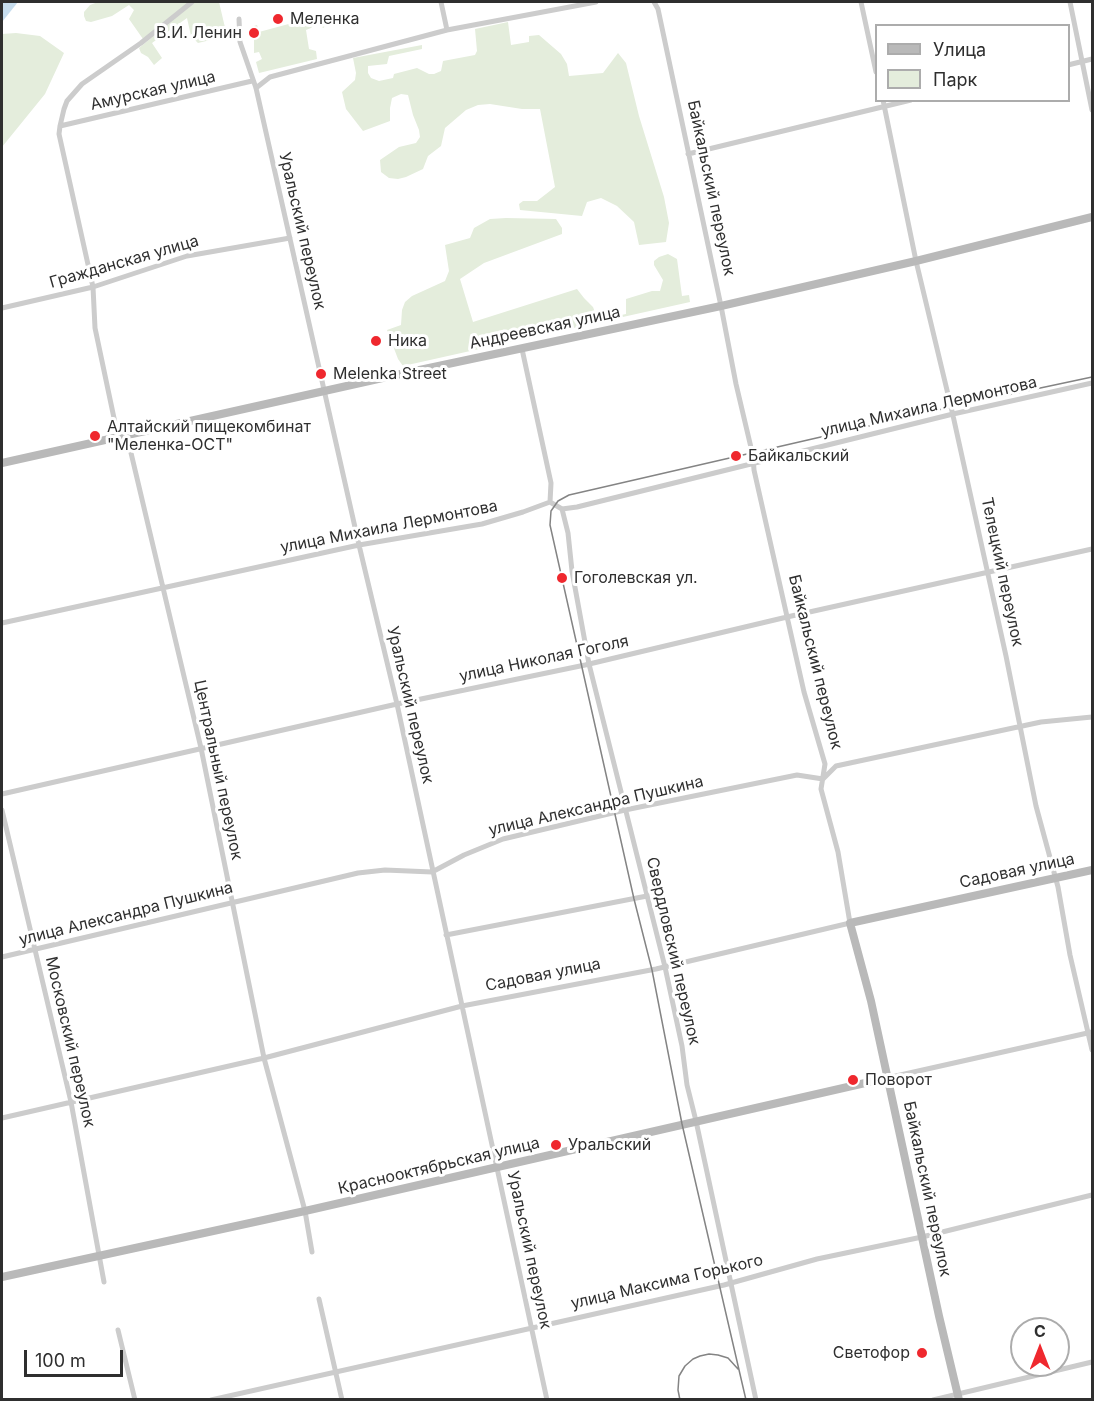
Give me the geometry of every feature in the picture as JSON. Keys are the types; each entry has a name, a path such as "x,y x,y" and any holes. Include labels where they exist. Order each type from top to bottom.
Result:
{"main road":[{"name":"Андреевская улица","path":"2,463 722,306 1092,217"},
{"name":"Садовая улица","path":"850,923 1092,870"},
{"name":"Байкальский переулок","path":"850,923 871,1001 958,1397"},
{"name":"Краснооктябрьская улица","path":"2,1277 497,1168 887,1078"}],"street":[{"path":"60,126 67,101 81,84 141,43 192,2"},
{"path":"441,2 447,30"},
{"path":"256,88 270,77 447,30 596,2"},
{"name":"Байкальский переулок","path":"654,2 658,9 722,306 754,470 804,692 825,764 821,789 838,852 850,923"},
{"path":"861,2 875,67"},
{"path":"1070,2 1092,110"},
{"name":"Уральский переулок","path":"239,19 240,42 256,88 397,704 547,1400"},
{"path":"1070,64 1092,59"},
{"name":"Амурская улица","path":"60,126 252,81"},
{"path":"688,154 884,104"},
{"name":"Телецкий переулок","path":"884,104 916,261 953,414 1036,806 1058,887 1070,955 1090,1033 1092,1050"},
{"name":"Центральный переулок","path":"60,126 59,134 93,287 95,328 164,588 201,748 264,1058 305,1211 312,1252"},
{"name":"Гражданская улица","path":"2,308 93,287 187,256 290,238"},
{"path":"522,349 551,483 550,502 561,509"},
{"name":"улица Михаила Лермонтова","path":"561,509 577,507 953,414 1092,383"},
{"name":"улица Михаила Лермонтова","path":"2,623 359,545 482,524 550,502"},
{"name":"Свердловский переулок","path":"561,509 568,533 572,571 589,664 665,967 682,1046 687,1085 756,1400"},
{"name":"улица Николая Гоголя","path":"2,794 397,704 589,664 1092,549"},
{"path":"823,779 836,766 1041,722 1092,717"},
{"name":"улица Александра Пушкина","path":"2,957 364,872 385,870 432,872 464,855 503,839 625,810 797,775 823,779"},
{"name":"Московский переулок","path":"2,810 71,1102 104,1282"},
{"path":"446,935 646,896"},
{"name":"Садовая улица","path":"2,1118 264,1058 462,1006 665,967 850,923"},
{"name":"Краснооктябрьская улица","path":"887,1078 1090,1033"},
{"name":"улица Максима Горького","path":"211,1400 730,1283 817,1259 922,1237 1092,1195"},
{"path":"320,1299 342,1400"},
{"path":"118,1330 135,1400"},
{"path":"933,1400 958,1397 1092,1362"}],"green space":[{"path":"98,2 190,2 143,39 129,19 134,10 129,5 112,16 91,22 86,21 84,12 90,5"},
{"path":"195,2 219,2 227,36 198,43 191,36 187,18 152,43 162,58 154,65 148,57 141,53 139,48"},
{"path":"322,15 325,21 324,28 315,24 306,30 309,49 316,51 317,59 259,73 256,62 262,59 259,52 254,53 254,26 257,25 259,32"},
{"path":"508,22 511,45 529,42 529,36 539,35 561,54 567,64 569,76 603,73 618,53 626,63 639,116 664,197 669,223 666,242 639,245 634,222 617,206 601,198 587,202 582,216 520,210 519,204 523,201 537,201 555,187 540,109 478,105 466,110 445,128 441,146 428,156 423,169 398,179 389,178 381,172 380,160 399,147 416,143 420,137 419,130 408,95 401,94 392,98 390,121 363,131 346,109 342,92 355,80 353,58 422,45 422,49 389,56 387,64 368,66 368,73 371,78 379,81 417,68 434,74 441,71 443,61 475,55 477,51 475,29"},
{"path":"2,34 40,36 64,53 45,94 2,147"},
{"path":"490,219 556,219 562,228 562,234 484,263 460,279 473,322 577,289 593,307 598,320 626,314 626,299 652,291 660,291 663,280 654,261 668,254 677,259 682,296 689,295 690,302 403,366 387,330 401,325 405,302 412,296 445,281 449,271 445,245 470,238 474,228"}],"water":[{"path":"2,2 18,2 2,22"}],"tram line":[{"path":"746,1400 682,1124 652,970 550,525 551,511 558,501 569,495 1092,377"},
{"path":"680,1400 679,1376 693,1359 709,1354 718,1355 728,1358 738,1369"}],"place":[{"name":"Меленка","path":"278,19"},
{"name":"В.И. Ленин","path":"254,33"},
{"name":"Ника","path":"376,341"},
{"name":"Melenka Street","path":"321,374"},
{"name":"Алтайский пищекомбинат \"Меленка-ОСТ\"","path":"95,436"},
{"name":"Байкальский","path":"736,456"},
{"name":"Гоголевская ул.","path":"562,578"},
{"name":"Поворот","path":"853,1080"},
{"name":"Уральский","path":"556,1145"},
{"name":"Светофор","path":"922,1353"}]}
